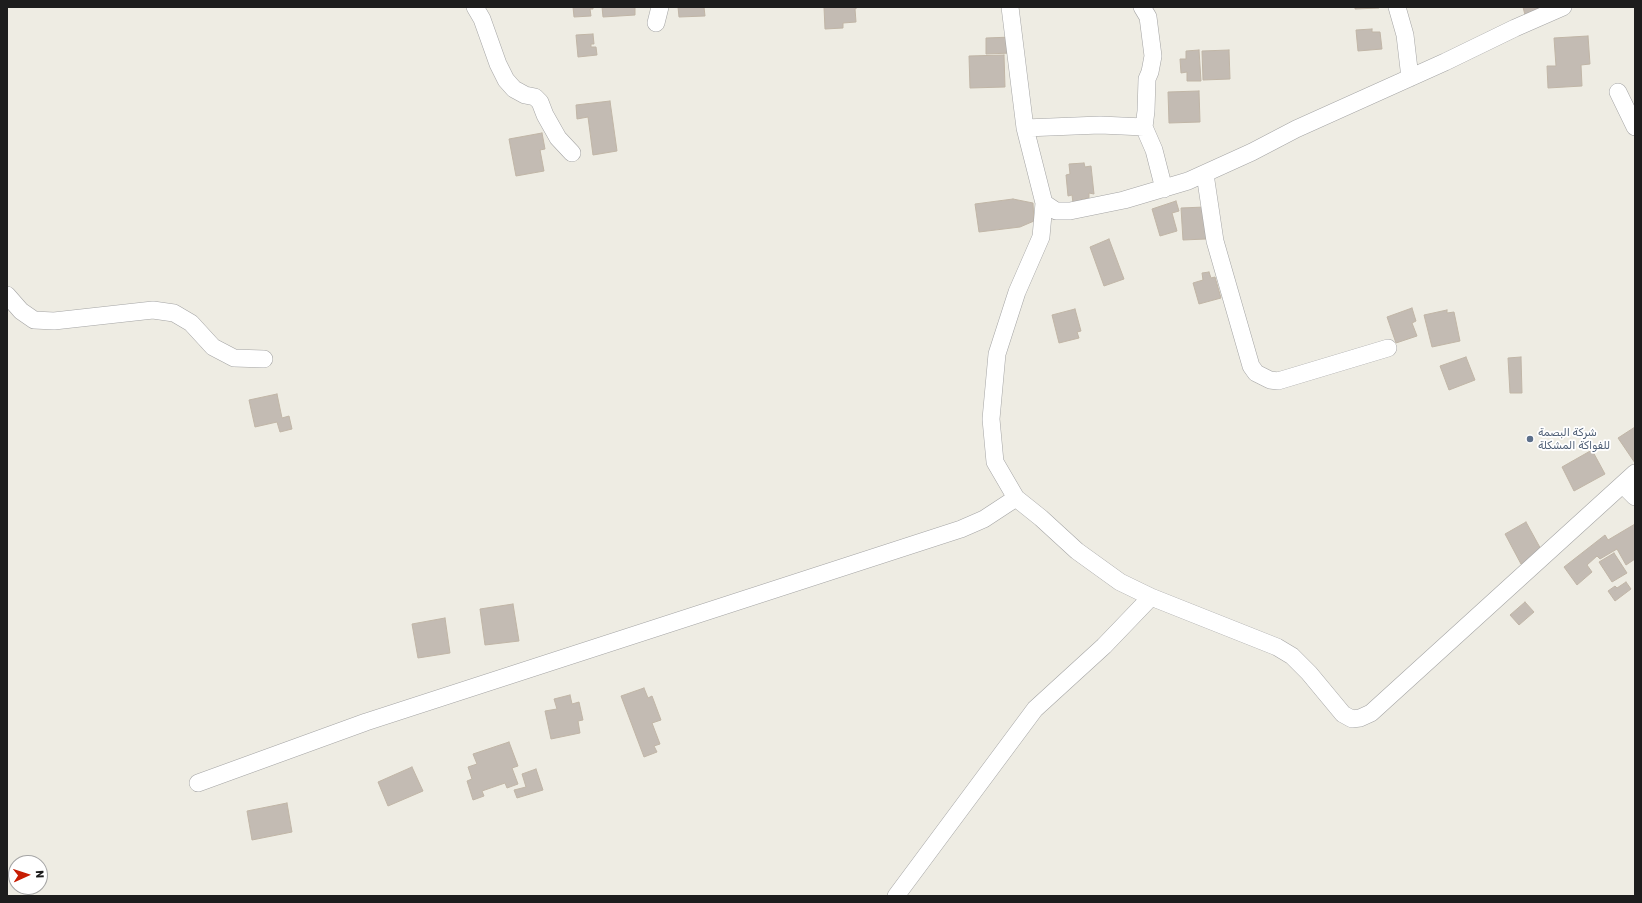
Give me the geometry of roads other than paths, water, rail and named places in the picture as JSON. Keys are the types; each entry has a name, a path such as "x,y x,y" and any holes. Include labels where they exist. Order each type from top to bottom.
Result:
{"street":[{"path":"475,7 482,19 498,64 506,80 514,89 525,95 535,97 540,102 545,115 558,138 572,153"},
{"path":"1010,7 1025,128 1044,203 1041,238 1016,292 997,354 990,419 995,462 1016,498 1041,518 1077,551 1120,582 1151,597 1277,647 1292,656 1309,673 1343,714 1352,719 1360,718 1371,713 1635,473"},
{"path":"1142,7 1148,16 1153,56 1147,79 1144,127 1154,150 1164,188"},
{"path":"1398,7 1405,35 1410,78"},
{"path":"1044,203 1056,211 1070,211 1124,200 1188,181 1252,152 1296,129 1563,7"},
{"path":"1618,92 1635,127"},
{"path":"1025,128 1100,125 1144,127"},
{"path":"1205,174 1214,241 1248,354 1256,373 1270,380 1278,381 1388,348"},
{"path":"7,295 21,311 34,320 54,322 153,310 174,313 191,323 213,347 234,358 264,359"},
{"path":"1623,485 1635,497"},
{"path":"198,783 366,722 961,529 984,519 1016,498"},
{"path":"896,896 1035,708 1104,646 1151,597"}],"place":[{"name":"شركة البصمة للفواكة المشكلة","path":"1530,439"}]}
